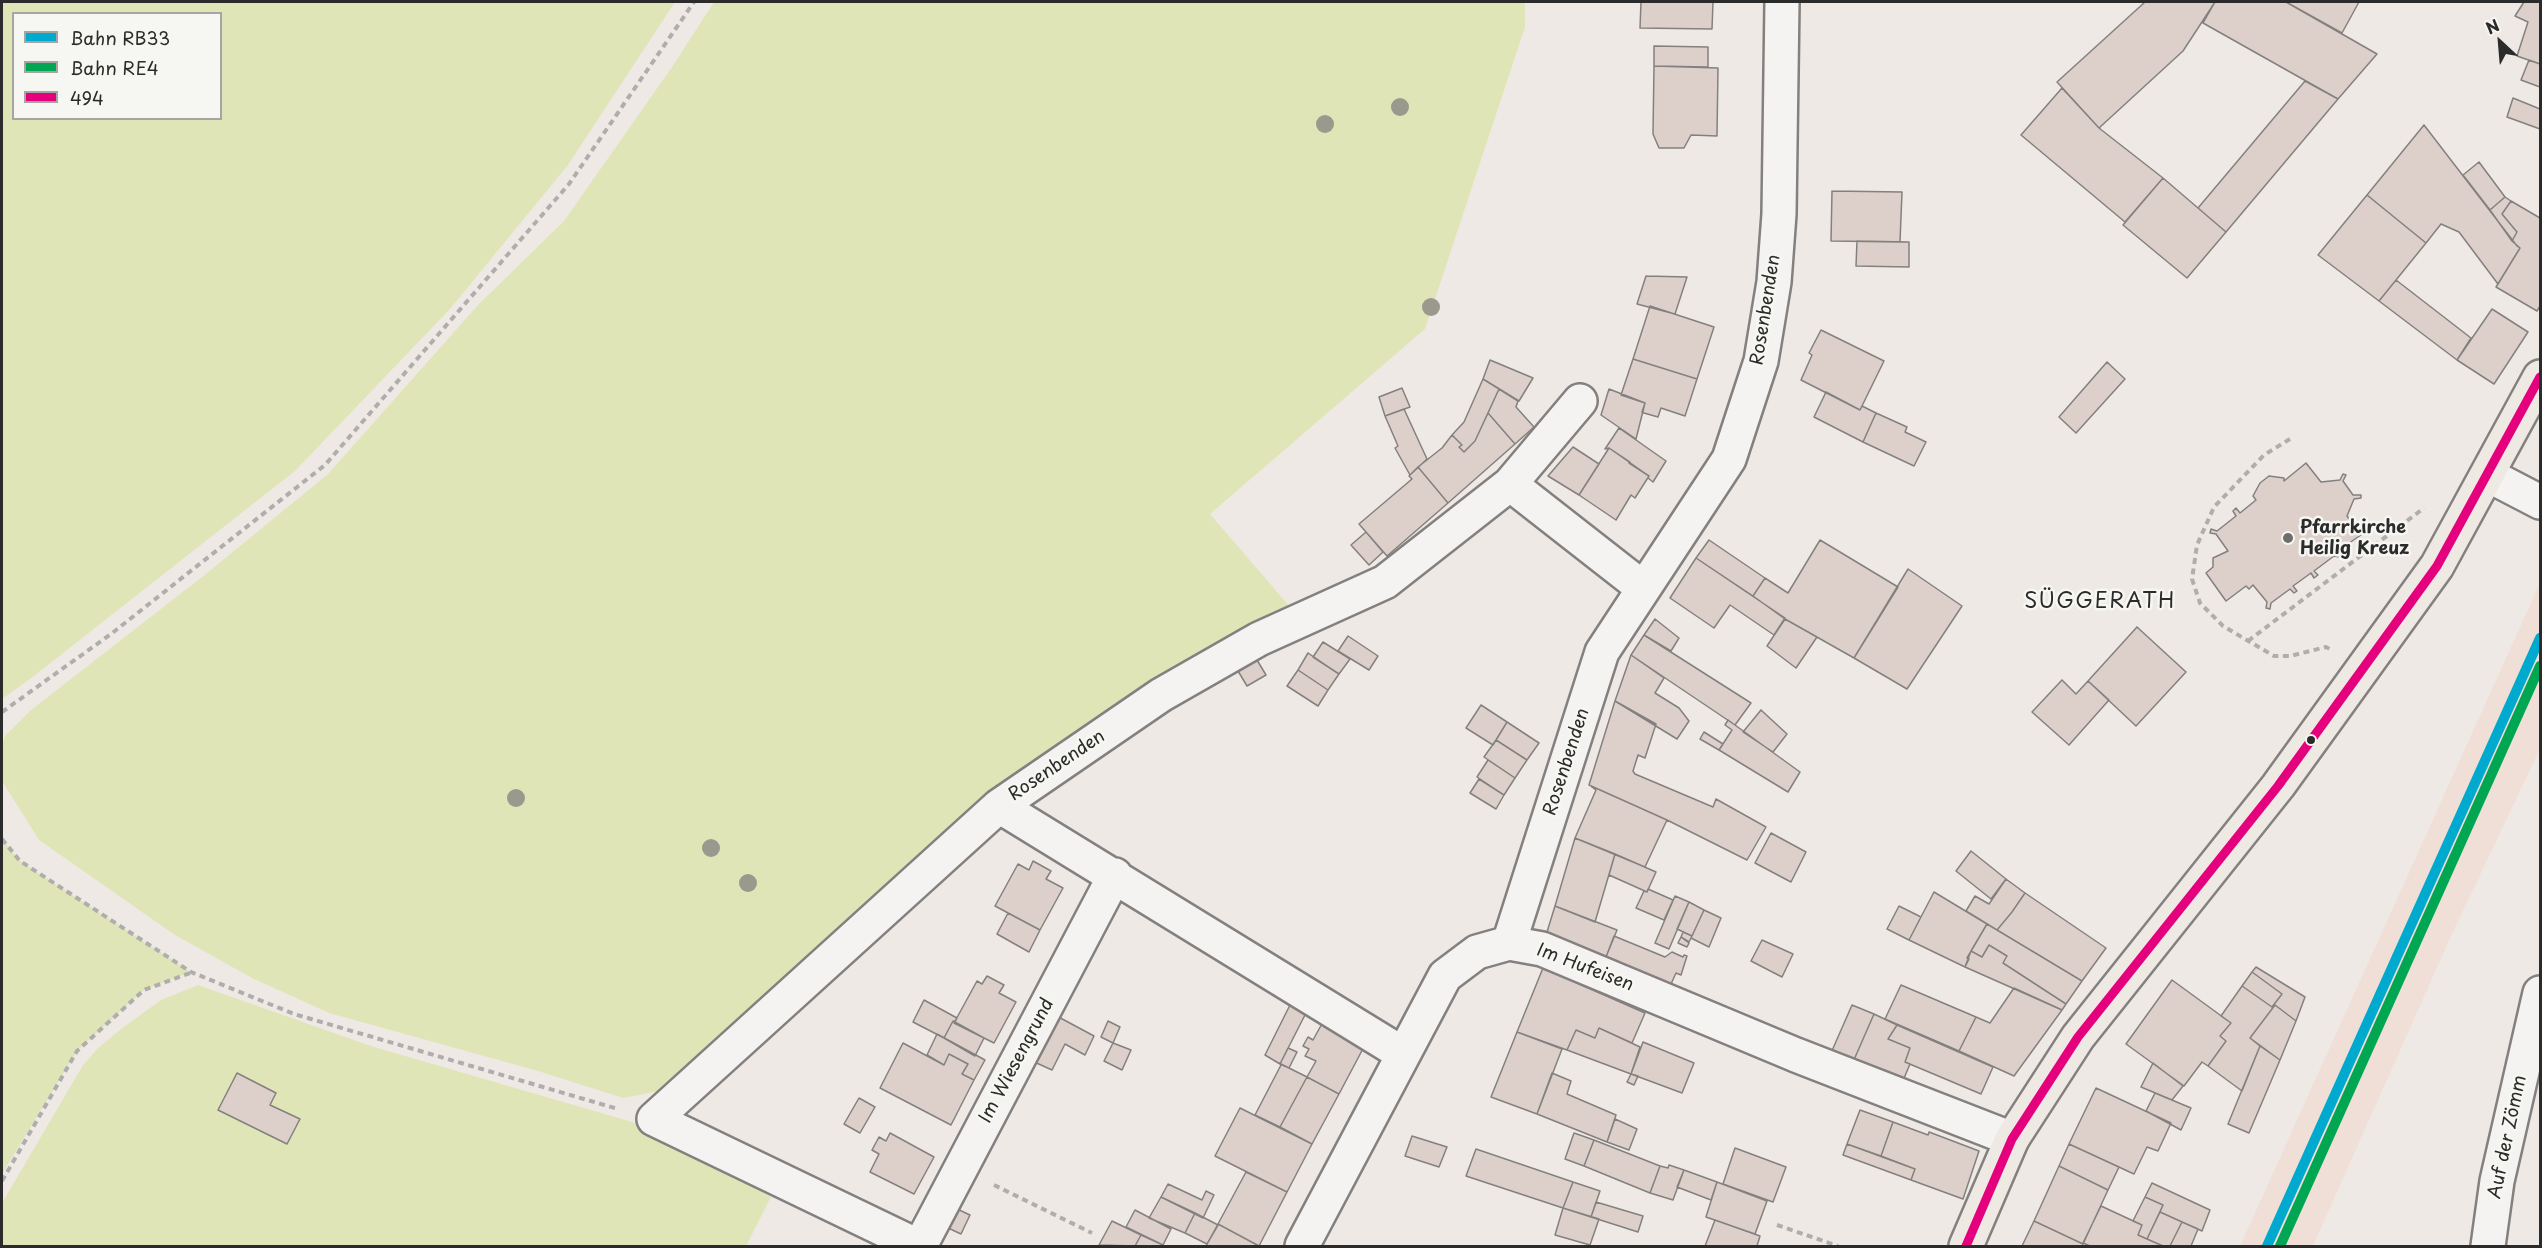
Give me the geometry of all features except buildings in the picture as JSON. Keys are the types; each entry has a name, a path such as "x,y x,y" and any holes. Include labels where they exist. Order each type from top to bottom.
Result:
{"main road":[{"path":"1966,1246 2012,1139 2078,1037 2278,786 2437,566 2541,377"}],"street":[{"name":"Rosenbenden","path":"1509,944 1602,652 1729,459 1761,361 1774,282 1779,214 1782,2"},
{"name":"Rosenbenden","path":"654,1119 999,806 1161,695 1259,639 1385,582 1510,484 1580,401"},
{"path":"2488,475 2541,502"},
{"path":"1510,484 1643,588"},
{"path":"999,806 1115,875 1403,1054"},
{"name":"Im Wiesengrund","path":"654,1119 919,1246 1115,875"},
{"name":"Im Hufeisen","path":"1302,1246 1444,976 1478,952 1509,944 1542,949 1797,1055 2012,1139"},
{"name":"Auf der Zömm","path":"2488,1246 2497,1181 2541,993"}],"path":[{"path":"2,712 111,634 325,465 569,184 694,2"},
{"path":"2290,439 2264,455 2214,507 2197,545 2192,579 2200,603 2223,626 2274,656 2290,656 2326,647 2365,666"},
{"path":"2248,641 2433,501 2465,517"},
{"path":"2,839 20,861 191,972 294,1014 654,1119"},
{"path":"2,1181 77,1051 144,990 191,972"},
{"path":"961,1168 1092,1233"},
{"path":"1778,1225 1838,1246"}],"shaded area":[{"path":"2540,583 2540,749 2451,936 2313,1246 2240,1246"}],"green space":[{"path":"2,2 675,2 568,165 450,309 295,471 2,699"},
{"path":"714,2 1525,2 1525,27 1425,329 1210,514 1291,608 1170,676 664,1090 623,1098 538,1071 329,1013 252,978 175,935 39,840 2,781 2,745 5,736 31,710 207,573 328,474 478,305 564,221 672,67"},
{"path":"2,839 20,861 191,972 144,990 77,1051 2,1174"},
{"path":"198,985 371,1046 646,1126 771,1197 746,1246 2,1246 2,1203 83,1065 98,1048 161,1000"}],"rail line":[{"name":"RB33","path":"2267,1246 2540,638"},
{"name":"RE4","path":"2280,1246 2540,666"}],"transit line":[{"name":"494","path":"1966,1246 2012,1139 2078,1037 2278,786 2437,566 2540,377"}],"place":[{"name":"Pfarrkirche Heilig Kreuz","path":"2288,538"}],"district":[{"name":"SÜGGERATH","path":"2100,602"}]}
